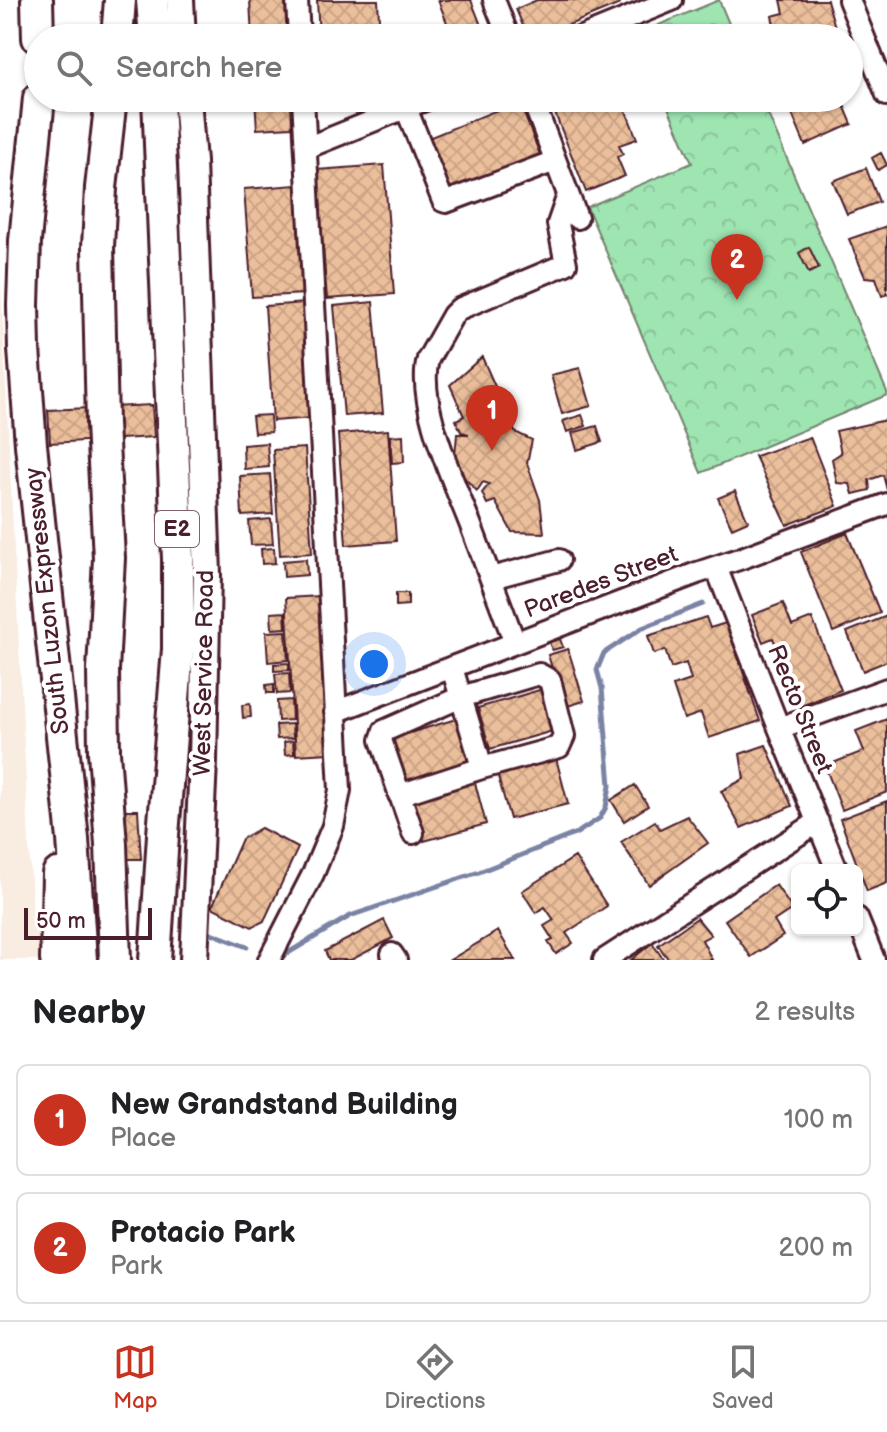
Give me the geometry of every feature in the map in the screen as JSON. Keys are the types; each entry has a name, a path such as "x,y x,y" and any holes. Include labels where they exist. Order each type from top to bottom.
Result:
{"highway":[{"path":"37,0 38,24"},
{"path":"118,24 120,0"},
{"path":"152,0 154,24"},
{"name":"South Luzon Expressway","path":"38,112 25,241 24,330 31,445 73,839 81,960"},
{"name":"South Luzon Expressway","path":"109,112 98,247 109,558 103,670 104,752 115,960"},
{"name":"E2","path":"155,960 178,649 178,559 159,112"},
{"path":"56,960 66,780"},
{"path":"162,855 173,911 174,960"}],"main road":[{"path":"180,0 181,24"},
{"name":"West Service Road","path":"188,112 207,574 194,960"}],"lane":[{"path":"297,0 298,24"},
{"path":"494,0 503,24"},
{"path":"613,24 672,0"},
{"path":"849,0 859,24"},
{"path":"863,35 887,95"},
{"path":"269,960 313,874 333,826 340,790 304,112"},
{"path":"306,148 396,112"},
{"path":"408,112 446,202 555,161"},
{"path":"537,112 577,218"},
{"path":"515,643 435,432 427,394 426,367 459,309 566,264 558,224 568,195"},
{"name":"Paredes Street","path":"335,712 887,504"},
{"path":"491,578 559,560"},
{"name":"Recto Street","path":"716,567 835,864"},
{"path":"452,668 482,768"},
{"path":"399,795 559,747 564,736 550,680 539,674 461,697 384,731 381,740 399,795 413,833"},
{"path":"779,728 887,689"},
{"path":"604,960 818,822"},
{"path":"863,933 874,960"}],"shaded area":[{"path":"0,270 33,923 45,932 45,960 0,960"}],"green space":[{"path":"719,0 729,24 661,24"},
{"path":"670,112 767,112 887,392 887,395 701,473 587,207 692,163"}],"building":[{"path":"250,0 285,0 286,24 251,24"},
{"path":"317,0 378,0 379,24 318,24"},
{"path":"438,0 471,0 480,24 447,24"},
{"path":"537,0 618,0 620,4 571,24 522,24 516,9"},
{"path":"781,0 827,0 834,24 774,24 772,16 784,13"},
{"path":"256,112 291,112 292,127 257,129"},
{"path":"492,112 523,112 544,165 452,202 426,139"},
{"path":"555,112 626,112 637,139 619,145 623,154 617,157 625,176 586,192"},
{"path":"847,112 852,124 805,145 792,114"},
{"path":"881,153 887,165 878,170 872,158"},
{"path":"384,165 394,294 327,299 317,170"},
{"path":"866,168 879,202 847,214 833,181"},
{"path":"296,185 304,294 252,297 244,189"},
{"path":"887,226 887,294 882,296 876,278 865,277 849,239"},
{"path":"809,247 819,268 809,273 799,253"},
{"path":"373,302 383,413 344,416 334,306"},
{"path":"305,303 313,418 273,421 265,306"},
{"path":"482,357 515,432 532,440 527,463 540,500 544,533 512,532 495,501 487,504 482,493 489,484 483,482 477,491 454,467 457,434 469,434 461,432 456,420 464,416 450,385"},
{"path":"580,368 591,406 562,414 551,375"},
{"path":"152,405 154,437 50,443 48,410"},
{"path":"270,415 271,432 254,433 252,416"},
{"path":"582,415 586,426 567,432 563,421"},
{"path":"886,420 887,490 883,475 869,480 870,490 853,494 850,484 837,483 832,459 841,453 836,431"},
{"path":"597,426 602,442 577,450 572,433"},
{"path":"388,430 396,541 346,545 338,434"},
{"path":"403,435 404,462 392,463 390,436"},
{"path":"810,437 837,506 787,525 755,456"},
{"path":"267,443 269,467 244,469 243,445"},
{"path":"305,448 312,553 280,555 273,450"},
{"path":"270,474 273,514 242,516 240,476"},
{"path":"735,491 748,521 732,528 718,498"},
{"path":"271,519 273,544 251,545 249,521"},
{"path":"847,533 880,613 833,632 801,552"},
{"path":"274,548 275,563 262,564 261,549"},
{"path":"306,559 307,575 284,577 283,561"},
{"path":"396,593 408,593 408,605 396,606"},
{"path":"320,596 329,753 296,755 286,598"},
{"path":"783,603 792,626 812,618 841,690 801,706 773,638 763,642 752,615"},
{"path":"285,612 286,628 272,629 271,613"},
{"path":"887,616 887,661 863,671 847,632"},
{"path":"706,617 710,628 726,623 760,721 709,738 701,713 684,719 673,686 691,680 686,663 671,668 665,650 654,654 648,636"},
{"path":"286,631 288,660 268,662 266,632"},
{"path":"560,639 563,647 552,650 549,642"},
{"path":"568,649 584,701 564,707 548,655"},
{"path":"289,663 289,670 274,671 274,664"},
{"path":"289,673 290,693 277,694 275,674"},
{"path":"274,684 274,693 267,693 266,685"},
{"path":"543,689 556,730 490,749 478,708"},
{"path":"291,700 292,720 278,721 277,701"},
{"path":"250,704 251,717 243,718 242,705"},
{"path":"456,719 469,763 403,783 390,739"},
{"path":"887,719 887,792 842,810 825,766 864,751 856,731"},
{"path":"292,724 293,738 277,739 276,725"},
{"path":"293,741 294,754 285,755 284,742"},
{"path":"766,745 792,806 741,828 721,791 744,779 740,754"},
{"path":"556,758 568,804 510,819 497,773"},
{"path":"474,779 486,824 424,841 412,796"},
{"path":"635,785 648,806 624,821 611,800"},
{"path":"887,801 887,883 867,891 863,864 857,864 840,819"},
{"path":"124,810 138,810 141,859 126,859"},
{"path":"687,816 708,843 649,885 621,842 655,821 660,829"},
{"path":"261,828 298,848 264,921 252,927 212,907 242,839"},
{"path":"575,857 607,906 566,933 573,943 556,954 548,942 553,940 544,926 554,920 545,907 536,913 522,891"},
{"path":"776,885 791,908 774,921 783,936 751,957 725,920"},
{"path":"697,918 711,935 702,940 712,960 669,960 658,945"},
{"path":"384,920 393,938 351,960 329,960 325,951"},
{"path":"498,931 515,960 450,960"},
{"path":"652,943 664,960 631,960"}],"waterway":[{"path":"278,959 350,916 479,872 577,833 600,818 606,807 610,786 602,688 597,670 604,653 642,628 703,604"},
{"path":"211,933 247,947"}],"place":[{"name":"Protacio Park","path":"737,300"},
{"name":"New Grandstand Building","path":"492,451"}]}
